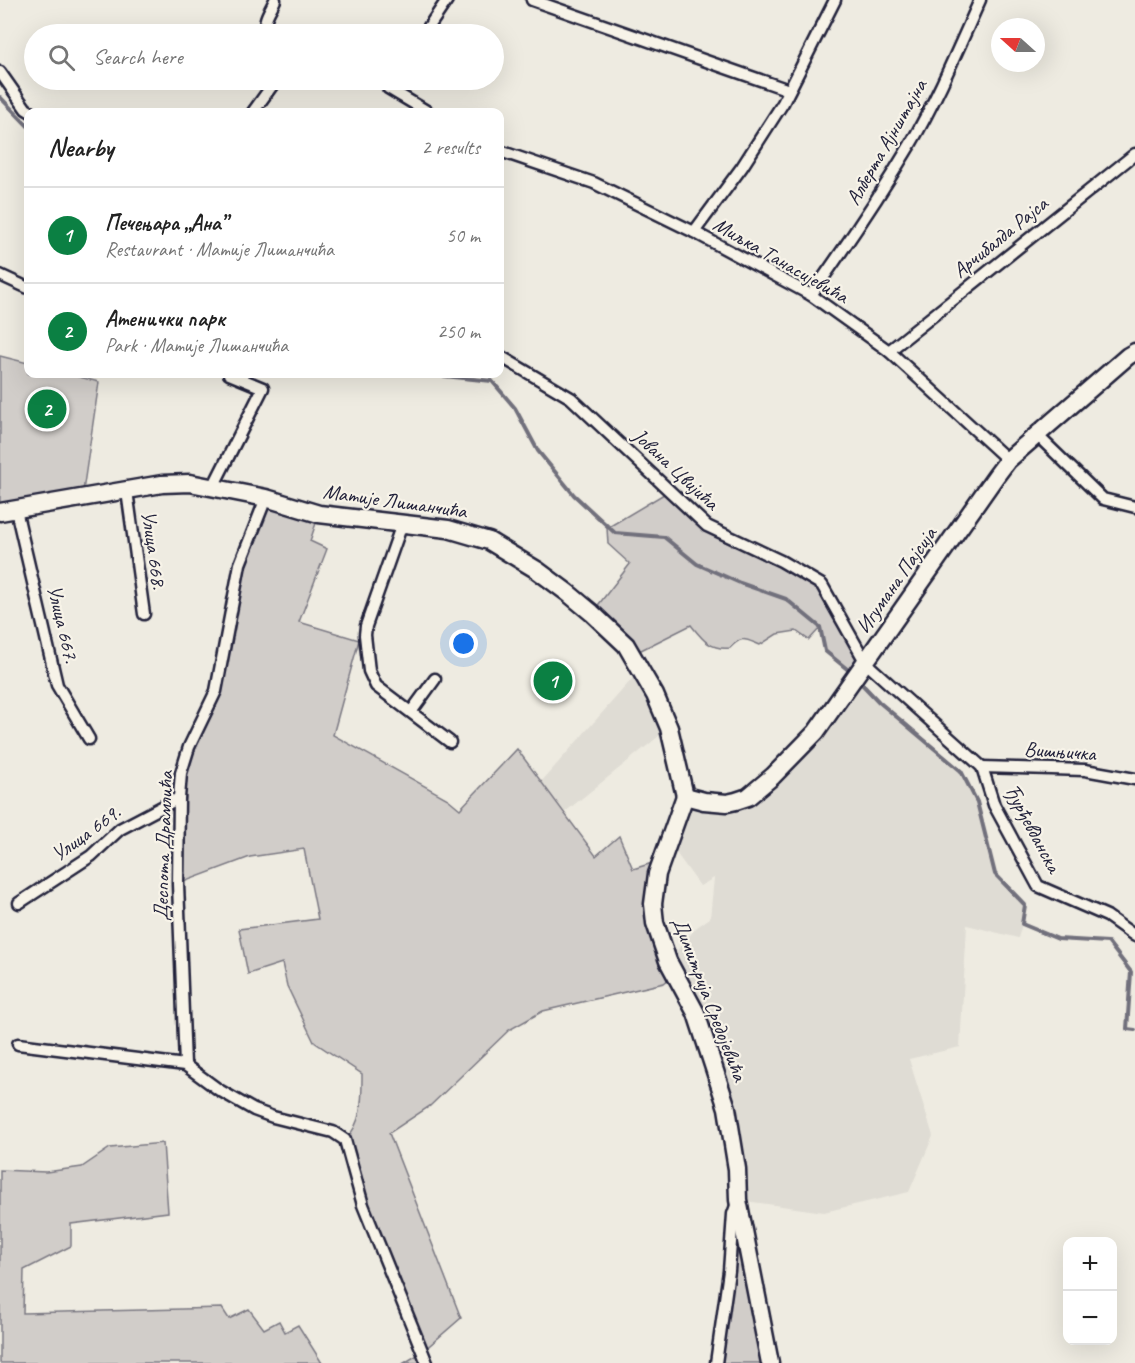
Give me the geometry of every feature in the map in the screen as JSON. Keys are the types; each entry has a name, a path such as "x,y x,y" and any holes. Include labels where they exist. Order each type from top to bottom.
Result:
{"street":[{"path":"265,24 275,0"},
{"path":"431,24 447,0"},
{"path":"532,0 789,90"},
{"path":"694,232 742,167 789,90 835,0"},
{"name":"Алберта Ајнштајна","path":"811,295 858,229 911,144 946,78 980,0"},
{"path":"0,72 25,108"},
{"path":"256,108 269,90"},
{"path":"399,90 423,108"},
{"name":"Миљка Танасијевића","path":"504,152 594,183 694,232 811,295 889,351 1008,460"},
{"name":"Арчибалда Рајса","path":"889,351 1135,154"},
{"path":"0,274 24,286"},
{"name":"Игумана Пајсија","path":"685,795 704,801 726,803 748,797 773,776 816,732 1008,460 1135,352"},
{"name":"Јована Цвијића","path":"504,358 571,398 707,526 781,561 822,585 866,663"},
{"path":"213,487 263,388 239,378"},
{"path":"1038,435 1103,499 1135,507"},
{"name":"Матије Лишанчића","path":"8,511 162,484 190,483 266,498 319,514 448,529 489,541 537,570 592,613 626,645 655,695 669,728 685,795"},
{"name":"Улица 668.","path":"127,491 144,615"},
{"name":"Деспота Драмлића","path":"185,1065 178,884 181,773 189,747 216,691 240,564 266,498"},
{"name":"Улица 667.","path":"8,511 57,685 89,739"},
{"path":"402,525 366,626 369,671 376,686 450,741"},
{"name":"Ђурђевданска","path":"866,663 982,767 994,805 1038,886 1107,916 1135,936"},
{"path":"411,712 435,679"},
{"name":"Вишњичка","path":"982,767 1085,770 1135,779"},
{"name":"Димитрија Средојевића","path":"685,795 657,874 653,904 655,923 668,962 696,1013 727,1108 738,1200 770,1363"},
{"name":"Улица 669.","path":"19,903 92,856 120,829 179,798"},
{"path":"18,1044 185,1065 237,1102 273,1117 333,1132 345,1140 363,1205 427,1363"},
{"path":"716,1363 729,1271 733,1214 738,1200"}],"shaded area":[{"path":"0,356 24,362 24,378 84,378 99,382 83,491 0,503"},
{"path":"669,491 707,526 822,585 866,663 855,677 825,651 820,628 809,640 796,631 777,634 760,645 744,639 730,648 723,648 712,646 691,625 631,655 592,613 630,564 608,544 607,528"},
{"path":"266,498 319,514 310,541 327,549 299,622 359,640 333,735 448,799 460,809 517,749 596,856 619,836 633,869 662,860 654,888 675,974 664,983 543,1011 509,1030 430,1106 389,1133 461,1318 422,1352 427,1363 404,1363 421,1353 345,1140 358,1118 362,1074 314,1042 287,986 282,963 248,974 239,929 318,919 304,849 250,857 178,884 181,773 216,691 240,564"},
{"path":"640,670 669,728 565,812 541,782"},
{"path":"855,677 879,702 961,771 977,802 995,874 1025,905 1022,924 1018,938 967,925 960,1047 909,1059 933,1136 909,1192 824,1212 738,1200 727,1108 668,961 697,927 710,918 714,878 700,886 677,854 669,838 685,796 748,797"},
{"path":"163,1143 168,1212 71,1224 71,1246 24,1270 23,1313 222,1308 229,1319 249,1309 264,1329 279,1321 285,1332 298,1325 322,1363 0,1363 0,1170 46,1172 82,1167 110,1148"},
{"path":"733,1214 771,1363 716,1363"}],"waterway":[{"path":"0,97 24,122"},
{"path":"463,378 492,381 515,408 538,451 574,495 615,533 664,537 697,564 740,583 786,599 820,627 825,651 852,673"},
{"path":"859,681 879,702 961,771 977,802 995,874 1025,905 1022,924 1058,939 1108,942 1131,972 1127,1029 1135,1030"}],"place":[{"name":"Атенички парк","path":"47,409"},
{"name":"Печењара „Ана”","path":"553,681"}]}
